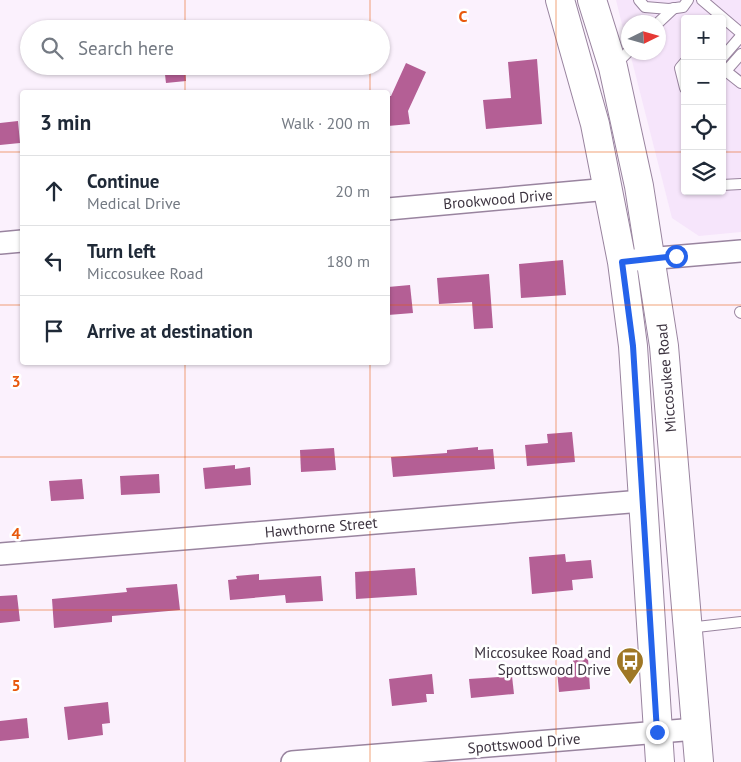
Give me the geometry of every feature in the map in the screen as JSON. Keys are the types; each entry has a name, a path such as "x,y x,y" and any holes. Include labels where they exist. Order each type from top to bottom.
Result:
{"street":[{"name":"Miccosukee Road","path":"560,0 591,110 609,189 622,262 633,346 660,762"},
{"path":"580,0 604,85 621,106"},
{"name":"Miccosukee Road","path":"592,0 621,60 621,106 639,186 652,258 664,346 699,762"},
{"name":"Brookwood Drive","path":"390,209 609,189"},
{"path":"0,243 20,241"},
{"path":"622,262 741,251"},
{"name":"Hawthorne Street","path":"0,554 642,501"},
{"path":"651,631 687,628"},
{"name":"Spottswood Drive","path":"292,762 696,729"}],"lane":[{"path":"639,0 645,6 674,8 683,6 688,0"},
{"path":"702,0 741,34 726,53"},
{"path":"666,16 674,8"},
{"path":"726,67 741,54"},
{"path":"726,71 741,83"},
{"path":"726,185 741,184"},
{"path":"687,628 741,622"}],"shaded area":[{"path":"616,0 741,0 741,232 699,236 672,218 632,60 666,60 666,15 621,15 621,20"}],"building":[{"path":"537,59 542,124 486,129 483,100 511,98 508,62"},
{"path":"406,63 426,72 408,111 410,124 390,126 391,96"},
{"path":"165,75 186,75 186,81 166,83"},
{"path":"18,121 20,143 0,145 0,123"},
{"path":"563,260 566,295 521,298 519,264"},
{"path":"489,274 493,328 474,329 472,302 439,304 437,278"},
{"path":"410,285 413,313 390,315 390,287"},
{"path":"572,432 575,462 527,466 525,445 548,443 547,434"},
{"path":"478,447 478,450 493,449 495,469 393,477 391,457 447,453 447,450"},
{"path":"334,448 336,470 301,472 300,450"},
{"path":"235,465 235,469 250,467 251,485 205,489 203,468"},
{"path":"159,474 160,493 121,495 120,476"},
{"path":"82,479 84,499 51,501 49,481"},
{"path":"565,554 566,562 591,560 593,578 572,580 573,590 532,594 529,557"},
{"path":"415,568 417,595 356,599 355,572"},
{"path":"259,574 259,580 321,576 323,601 286,603 285,595 230,600 228,580 237,579 236,576"},
{"path":"177,584 180,610 112,616 112,622 54,628 52,599 127,592 126,588"},
{"path":"17,595 20,621 0,623 0,596"},
{"path":"588,658 590,689 559,692 557,670 574,668 573,660"},
{"path":"432,674 434,694 426,694 427,702 392,706 389,679"},
{"path":"512,676 514,694 471,698 469,679"},
{"path":"108,702 110,723 102,724 103,735 68,740 64,707"},
{"path":"27,718 29,738 0,741 0,721"}],"place":[{"name":"Miccosukee Road and Spottswood Drive","path":"630,685"}],"route":[{"path":"657,732 633,346 622,262 676,256"}]}
